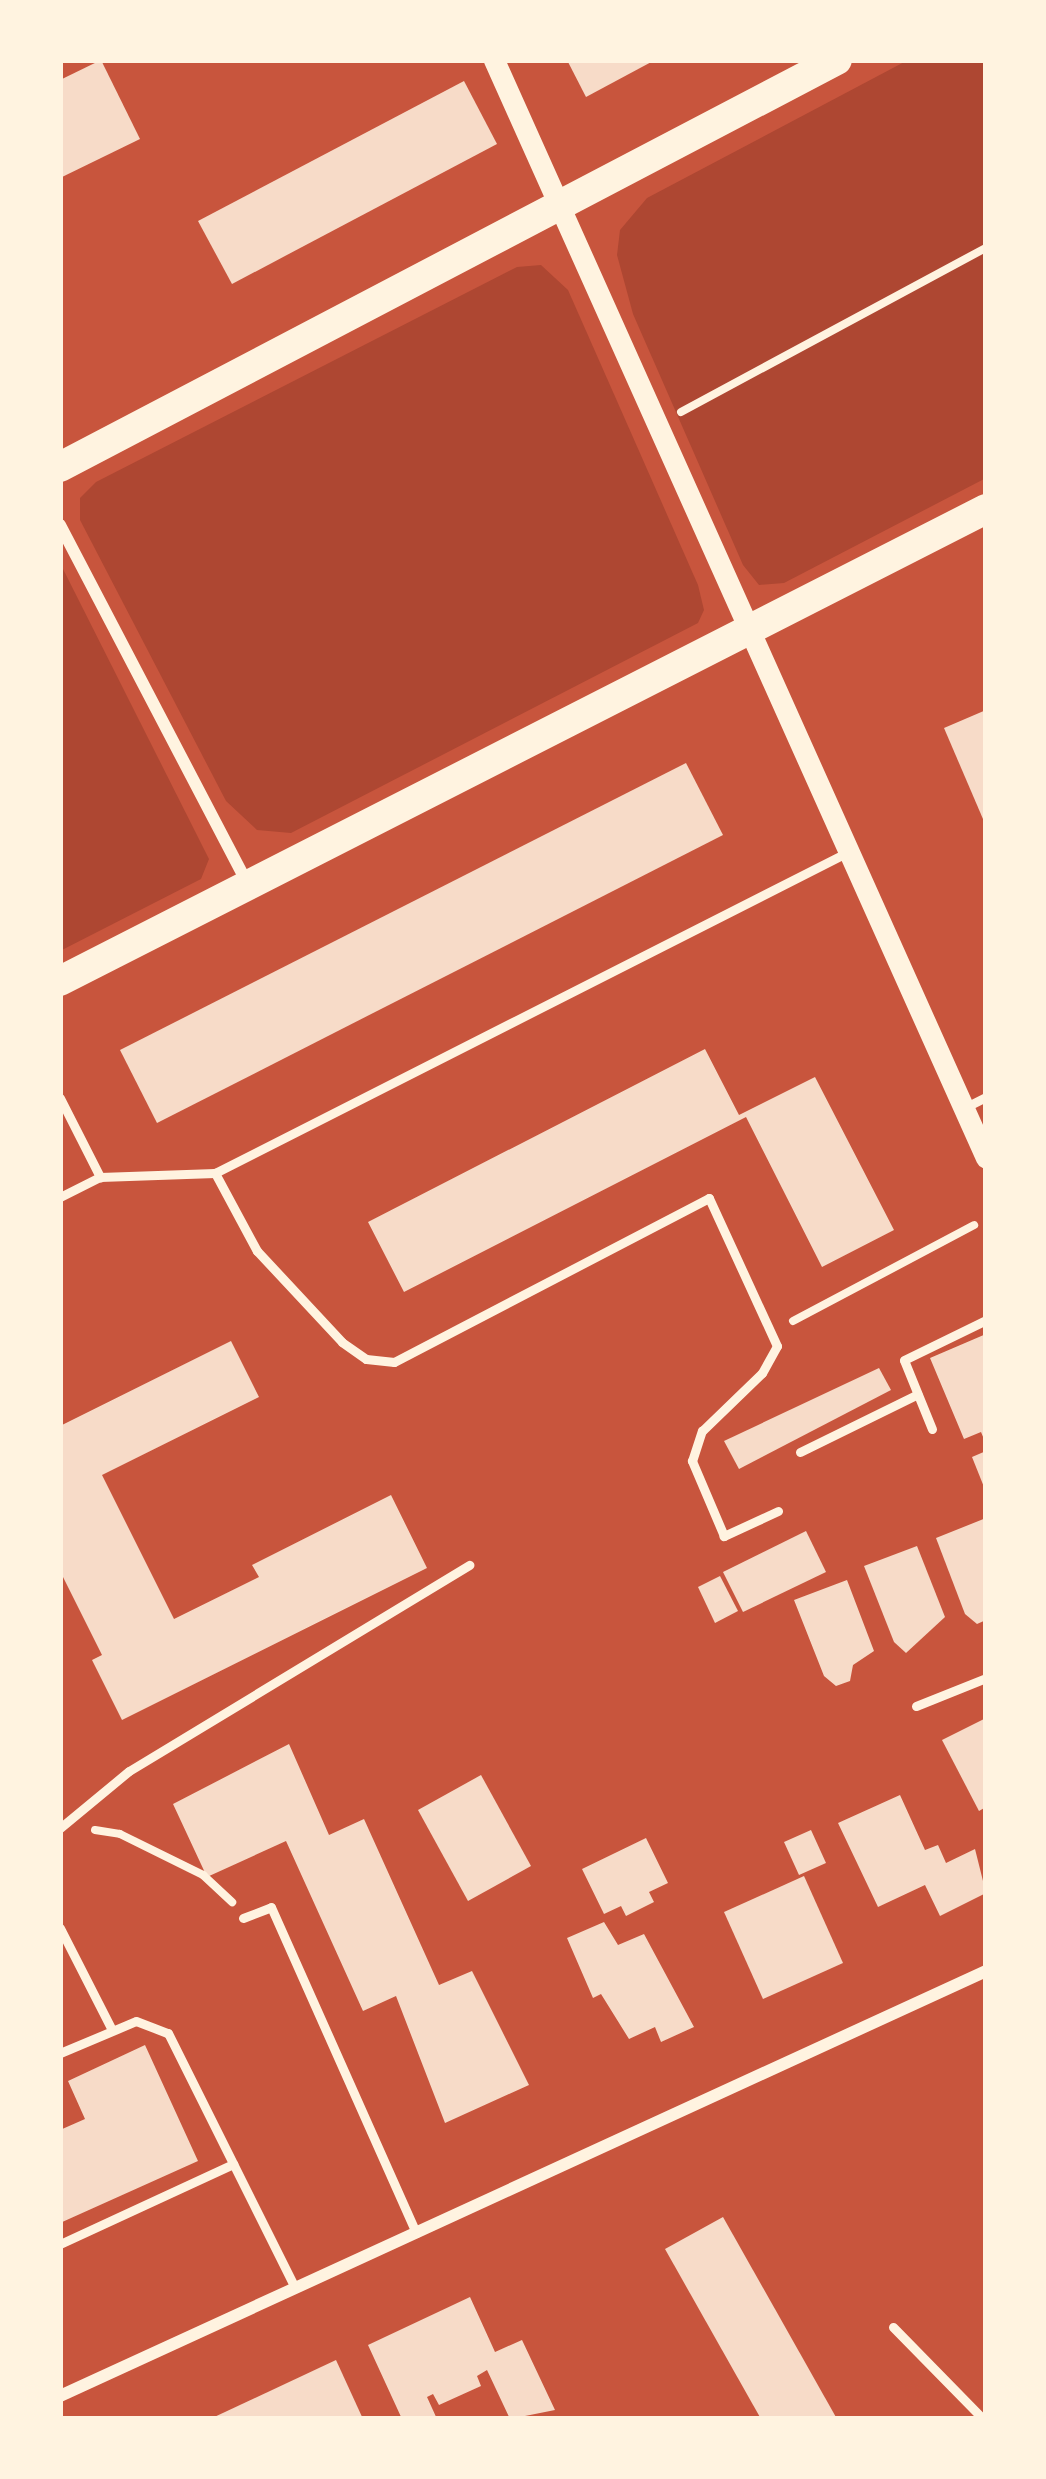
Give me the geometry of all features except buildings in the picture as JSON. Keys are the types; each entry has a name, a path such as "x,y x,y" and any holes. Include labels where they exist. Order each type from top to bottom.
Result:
{"main road":[{"path":"60,467 837,60"},
{"path":"60,981 986,509"}],"street":[{"path":"494,60 986,1158"},
{"path":"60,525 248,885"},
{"path":"60,2396 986,1971"}],"lane":[{"path":"60,1197 100,1177 215,1173 850,851"},
{"path":"964,1108 986,1097"},
{"path":"60,1098 100,1177"},
{"path":"215,1173 257,1251 365,1359 423,1353 709,1198 775,1330 771,1361 702,1431 692,1461 724,1536 778,1511"},
{"path":"932,1430 904,1360 986,1321"},
{"path":"800,1452 918,1394"},
{"path":"62,1828 129,1771 469,1565"},
{"path":"916,1706 986,1678"},
{"path":"243,1918 272,1907 416,2233"},
{"path":"60,1928 112,2030"},
{"path":"60,2053 112,2030 147,2021 168,2033 295,2288"},
{"path":"60,2243 233,2164"},
{"path":"892,2326 983,2419"}],"path":[{"path":"676,415 986,248"},
{"path":"775,1330 974,1225"},
{"path":"62,1828 120,1834 203,1875 243,1918"}],"shaded area":[{"path":"908,60 986,60 986,478 784,583 759,585 743,565 633,314 617,255 620,230 647,198"},
{"path":"541,265 568,290 698,585 704,610 698,623 291,833 257,830 226,801 80,520 80,498 96,482 517,267"},
{"path":"60,563 209,859 201,879 60,951"}]}
